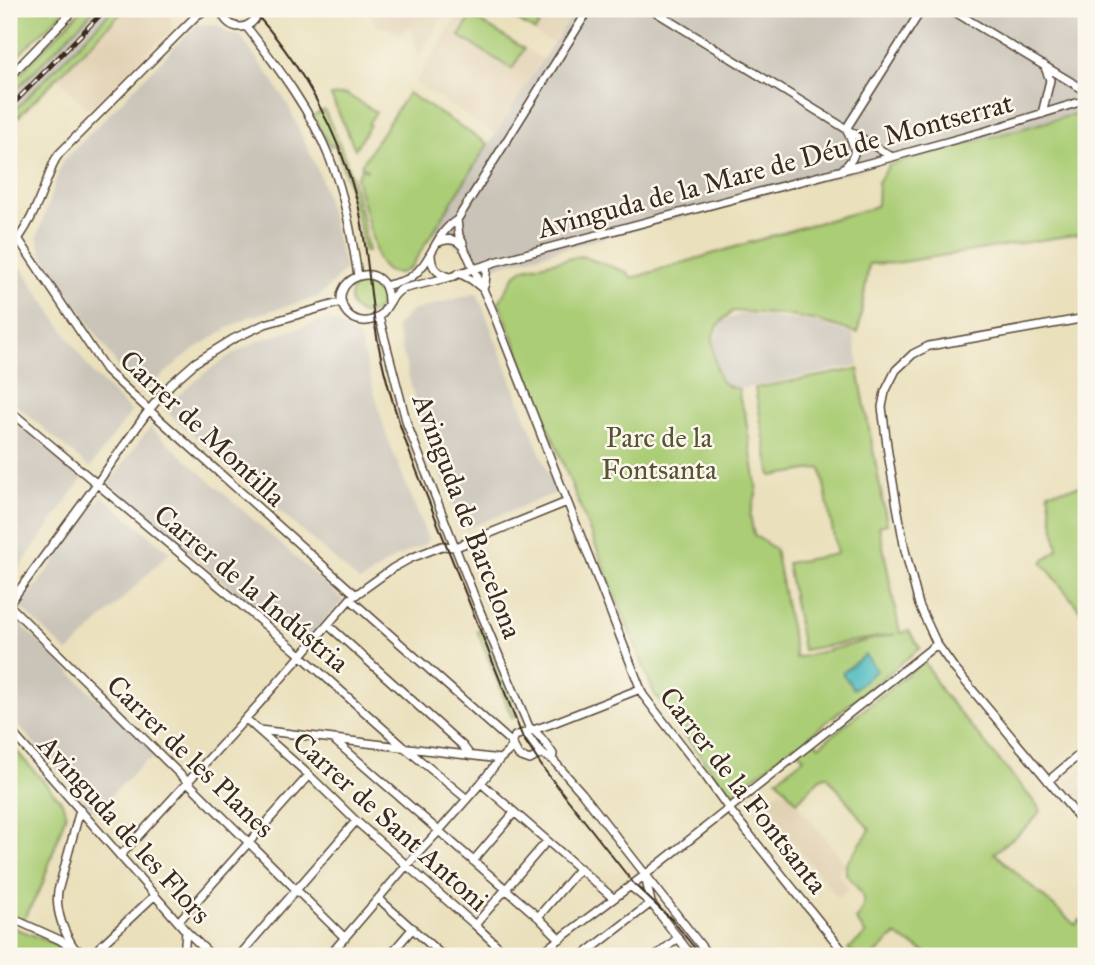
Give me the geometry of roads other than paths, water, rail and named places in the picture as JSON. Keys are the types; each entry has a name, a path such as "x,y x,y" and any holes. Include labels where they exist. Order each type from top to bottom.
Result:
{"street":[{"path":"9,77 75,9"},
{"path":"9,250 19,240 29,222 59,154 197,15 206,10 222,13 230,24 241,27 256,19 259,9"},
{"path":"385,286 411,277 451,224 457,220 589,9"},
{"path":"651,9 892,157"},
{"path":"846,129 922,9"},
{"path":"950,9 1086,91"},
{"path":"249,25 255,38 298,98 330,158 346,211 358,276"},
{"path":"1042,114 1050,80 1044,64"},
{"name":"Avinguda de la Mare de Déu de Montserrat","path":"475,268 892,157 1086,100"},
{"path":"842,169 852,161 855,152 846,129"},
{"path":"457,220 467,261 461,273"},
{"path":"437,243 451,239 458,241 466,250"},
{"name":"Carrer de Montilla","path":"19,240 106,370 512,743 516,753 530,760 541,752"},
{"name":"Carrer de la Fontsanta","path":"466,250 643,695 729,809 847,956"},
{"path":"431,253 430,262 434,269 440,275 449,276"},
{"path":"461,273 483,289 487,265"},
{"path":"388,303 385,286 373,276 358,276 350,280 342,294 345,311 352,318 370,321 385,311 397,291 475,268"},
{"path":"9,604 149,410 171,384 196,362 233,339 265,324 342,302"},
{"name":"Avinguda de Barcelona","path":"379,317 407,424 480,611 541,752 552,759 582,793 709,956"},
{"path":"1086,318 929,346 913,354 895,370 885,392 883,407 905,550 914,587 937,644 959,675 1086,827"},
{"name":"Carrer de la Indústria","path":"9,410 467,799"},
{"path":"120,856 353,597 411,558 442,546 456,547 567,502"},
{"name":"Carrer de les Planes","path":"9,604 345,937"},
{"path":"328,625 470,755"},
{"path":"537,956 645,875 937,644"},
{"path":"328,956 509,751 515,736 640,689"},
{"name":"Carrer de Sant Antoni","path":"246,719 508,956"},
{"name":"Avinguda de les Flors","path":"9,729 186,931 212,956"},
{"path":"259,730 500,759"},
{"name":"Avinguda de Barcelona","path":"530,730 544,741 553,754 552,759"},
{"path":"334,740 560,939"},
{"path":"541,752 544,741"},
{"path":"1048,781 1086,749"},
{"path":"179,922 309,775"},
{"path":"481,783 613,898"},
{"path":"70,952 72,944 60,915 57,897 80,810"},
{"path":"473,861 514,813"},
{"path":"239,956 356,821"},
{"path":"475,925 547,841"},
{"path":"538,917 580,868"},
{"path":"645,875 651,903"},
{"path":"630,886 651,903 692,956"},
{"path":"90,956 155,895"},
{"path":"379,899 443,956"},
{"path":"582,956 651,903"},
{"path":"9,917 60,940 70,952"},
{"path":"389,956 413,928"},
{"path":"184,956 186,931"},
{"path":"656,956 678,938"},
{"path":"70,952 79,950 82,956"}],"water":[{"path":"865,655 877,670 854,689 842,673"}],"tram line":[{"path":"251,9 302,75 341,152 358,204 378,342 395,410 523,738 543,768 634,884 674,922"},
{"path":"669,916 701,956"}],"railway":[{"path":"9,108 106,9"}],"park label":[{"name":"Parc de la Fontsanta","path":"659,453"}]}
